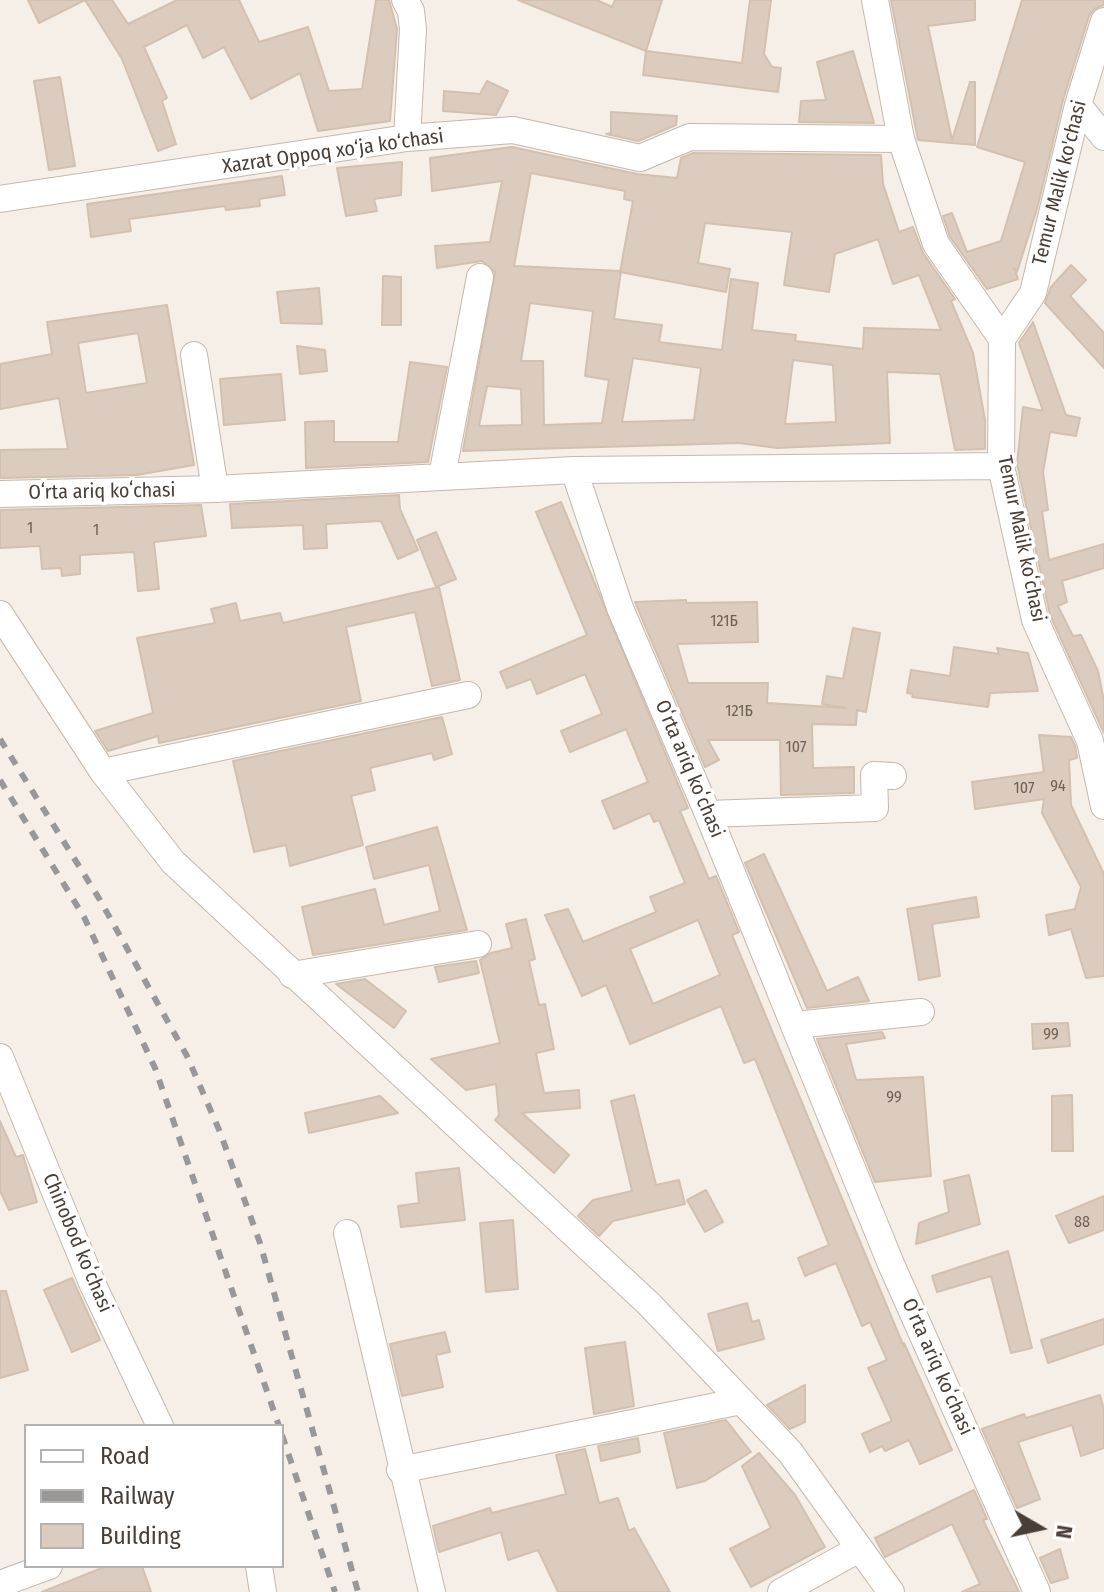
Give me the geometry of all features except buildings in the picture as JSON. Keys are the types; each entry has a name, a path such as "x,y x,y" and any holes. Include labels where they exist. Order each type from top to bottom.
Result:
{"street":[{"path":"405,0 411,11 413,29 407,138"},
{"path":"875,0 901,139 936,244 1002,339"},
{"name":"Temur Malik ko'chasi","path":"1002,339 1033,293 1078,105 1104,21"},
{"path":"1078,105 1104,137"},
{"name":"Xazrat Oppoq xo‘ja ko‘chasi","path":"0,199 407,138 513,130 640,158 690,137 901,139"},
{"path":"442,476 480,277"},
{"name":"Temur Malik koʻchasi","path":"1002,339 1001,466 1035,620 1090,741 1104,806"},
{"path":"194,355 215,489"},
{"path":"574,470 1001,466"},
{"name":"Oʻrta ariq koʻchasi","path":"0,494 215,489 574,470 620,608 708,814 891,1264 1037,1592"},
{"path":"0,614 103,772 173,862 649,1304 790,1452 891,1592"},
{"path":"103,772 468,695"},
{"path":"708,814 875,808 874,775 893,776"},
{"path":"292,975 478,944"},
{"path":"795,1025 921,1012"},
{"name":"Chinobod koʻchasi","path":"0,1057 93,1285 159,1424"},
{"path":"347,1233 400,1470 432,1592"},
{"path":"400,1470 741,1401"},
{"path":"781,1592 859,1549"},
{"path":"0,1584 44,1568"},
{"path":"259,1568 263,1592"}],"railway":[{"path":"0,739 100,900 187,1056 220,1132 260,1243 358,1592"},
{"path":"0,780 84,917 155,1068 278,1424"},
{"path":"284,1441 335,1592"}]}
